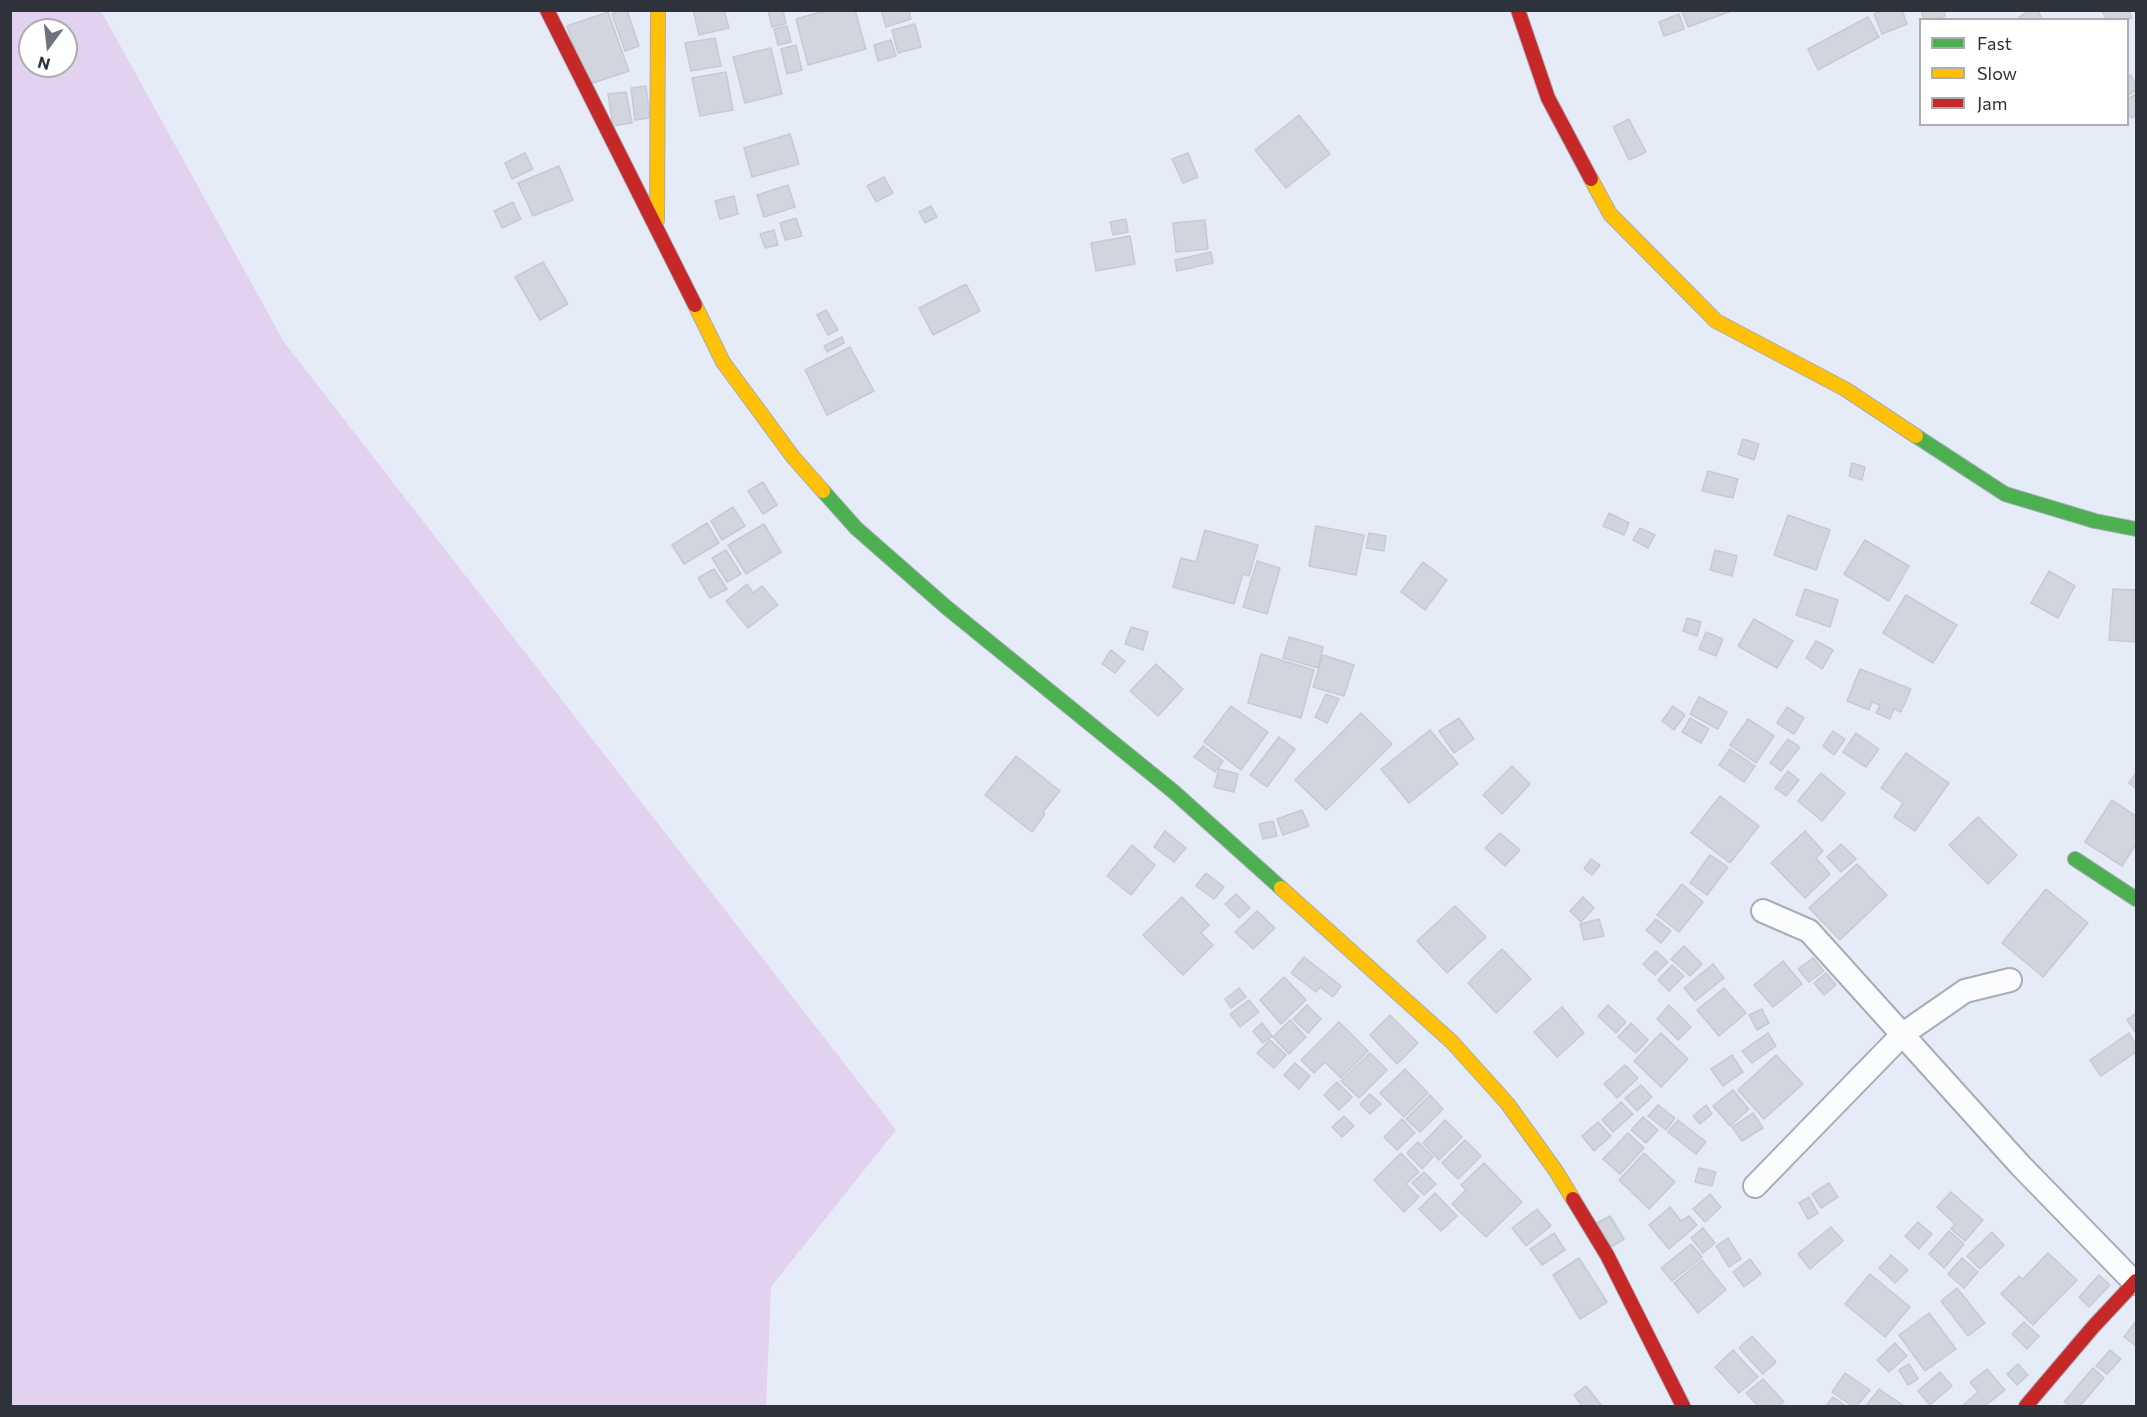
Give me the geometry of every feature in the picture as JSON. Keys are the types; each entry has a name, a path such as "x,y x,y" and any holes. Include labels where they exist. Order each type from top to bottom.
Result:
{"main road":[{"path":"547,10 657,225 723,362 792,457 856,528 946,607 1174,792 1452,1042 1507,1103 1556,1171 1607,1255 1683,1407"},
{"path":"657,225 658,10"},
{"path":"1518,10 1548,98 1610,214 1716,321 1845,389 2005,494 2095,521 2136,529"},
{"path":"2074,859 2136,899"},
{"path":"2026,1407 2093,1327 2136,1282"}],"lane":[{"path":"1763,910 1809,931 2021,1166 2136,1282"},
{"path":"1755,1186 1903,1034 1965,991 2010,980"}],"shaded area":[{"path":"10,11 101,11 284,342 896,1130 771,1287 766,1406 11,1406"}],"building":[{"path":"627,10 639,46 625,51 612,14"},
{"path":"693,10 724,10 729,28 699,35"},
{"path":"768,10 783,10 786,24 772,27"},
{"path":"828,10 855,10 866,49 808,65 796,19"},
{"path":"881,10 909,10 911,19 886,27"},
{"path":"1734,10 1688,27 1682,11"},
{"path":"1884,10 1902,10 1907,24 1882,34 1874,14"},
{"path":"1921,10 1944,10 1945,16 1923,18"},
{"path":"2031,10 2037,10 2042,18 2019,18"},
{"path":"2129,10 2132,18 2105,18 2103,12"},
{"path":"608,12 629,71 587,85 567,26"},
{"path":"1679,14 1684,29 1664,36 1659,22"},
{"path":"1868,17 1879,37 1818,70 1808,49"},
{"path":"915,24 921,47 898,53 892,30"},
{"path":"787,26 791,42 778,45 774,29"},
{"path":"715,38 721,66 691,71 685,43"},
{"path":"891,40 896,56 878,61 874,45"},
{"path":"796,45 802,70 787,74 781,49"},
{"path":"771,48 782,94 745,103 733,57"},
{"path":"726,72 733,110 700,116 692,78"},
{"path":"2131,75 2136,90 2129,94 2129,76"},
{"path":"646,86 650,118 635,120 631,88"},
{"path":"626,92 632,123 613,126 608,94"},
{"path":"2136,94 2136,115 2131,118 2129,114 2129,98"},
{"path":"1299,115 1330,154 1286,188 1255,150"},
{"path":"1629,119 1646,152 1629,160 1613,127"},
{"path":"790,134 799,164 752,177 744,148"},
{"path":"525,153 533,169 512,179 505,163"},
{"path":"1188,153 1198,177 1183,183 1172,159"},
{"path":"559,166 573,200 533,216 518,183"},
{"path":"884,177 893,193 876,202 867,186"},
{"path":"788,185 795,207 764,217 757,195"},
{"path":"734,196 738,214 720,219 715,201"},
{"path":"513,202 521,219 502,228 494,211"},
{"path":"931,206 937,217 925,223 919,212"},
{"path":"796,218 802,236 785,240 780,223"},
{"path":"1126,219 1128,232 1113,235 1110,222"},
{"path":"1205,220 1208,249 1176,252 1173,223"},
{"path":"774,230 778,245 765,248 760,234"},
{"path":"1130,236 1135,264 1096,271 1091,243"},
{"path":"1211,252 1213,263 1177,271 1175,260"},
{"path":"543,262 568,304 540,320 515,277"},
{"path":"966,284 980,311 933,335 919,308"},
{"path":"826,310 838,330 828,335 817,315"},
{"path":"842,337 844,343 827,352 824,346"},
{"path":"850,347 874,391 827,415 805,370"},
{"path":"1743,439 1759,444 1754,460 1738,454"},
{"path":"1852,463 1865,467 1862,480 1849,476"},
{"path":"1708,471 1738,479 1733,498 1702,491"},
{"path":"763,482 777,505 763,514 748,491"},
{"path":"733,507 745,526 722,540 711,521"},
{"path":"1609,513 1629,523 1624,535 1603,526"},
{"path":"1788,515 1830,530 1816,570 1774,555"},
{"path":"707,523 719,543 684,564 672,545"},
{"path":"764,524 781,552 746,574 728,545"},
{"path":"1316,526 1364,535 1356,575 1309,566"},
{"path":"1640,528 1655,535 1648,548 1633,540"},
{"path":"1205,530 1258,545 1249,576 1243,574 1234,604 1173,587 1181,558 1196,562"},
{"path":"1369,533 1386,536 1384,551 1366,548"},
{"path":"1865,540 1909,566 1889,601 1844,574"},
{"path":"726,550 741,574 727,582 712,558"},
{"path":"1715,550 1737,556 1732,576 1710,570"},
{"path":"1257,561 1280,568 1267,614 1243,607"},
{"path":"1423,562 1447,580 1425,610 1401,592"},
{"path":"714,569 727,589 710,598 698,578"},
{"path":"2049,571 2075,586 2058,618 2031,603"},
{"path":"747,584 753,593 762,586 778,605 748,628 726,601"},
{"path":"1805,589 1838,600 1830,627 1796,615"},
{"path":"2113,589 2136,590 2136,642 2109,640"},
{"path":"1906,595 1957,625 1933,663 1883,633"},
{"path":"1687,618 1701,622 1697,636 1683,631"},
{"path":"1754,619 1793,641 1777,668 1738,646"},
{"path":"1131,627 1148,632 1143,650 1125,644"},
{"path":"1706,632 1723,639 1716,656 1699,649"},
{"path":"1289,637 1323,647 1318,668 1283,658"},
{"path":"1816,641 1833,650 1822,669 1806,658"},
{"path":"1111,650 1125,661 1115,673 1102,664"},
{"path":"1261,654 1314,670 1301,718 1248,703"},
{"path":"1323,655 1354,665 1344,696 1313,687"},
{"path":"1156,664 1183,689 1158,716 1130,691"},
{"path":"1860,669 1911,689 1901,712 1894,709 1890,719 1876,713 1880,705 1872,702 1869,710 1847,701"},
{"path":"1326,694 1339,699 1327,723 1315,717"},
{"path":"1699,697 1727,712 1718,729 1690,714"},
{"path":"1231,706 1268,732 1241,770 1204,742"},
{"path":"1673,706 1685,715 1674,730 1662,721"},
{"path":"1787,707 1804,718 1794,734 1777,723"},
{"path":"1361,713 1392,744 1326,810 1295,780"},
{"path":"1459,718 1474,739 1454,753 1439,731"},
{"path":"1690,718 1709,729 1701,743 1682,732"},
{"path":"1748,719 1774,736 1756,763 1730,745"},
{"path":"1430,730 1458,764 1409,803 1381,769"},
{"path":"1833,731 1845,739 1834,755 1823,746"},
{"path":"1856,733 1879,749 1866,767 1843,752"},
{"path":"1279,737 1295,749 1267,787 1250,775"},
{"path":"1788,739 1800,747 1781,771 1770,763"},
{"path":"1203,746 1223,761 1215,772 1194,757"},
{"path":"1730,749 1755,766 1744,782 1719,765"},
{"path":"1906,753 1949,783 1915,831 1894,817 1903,803 1881,788"},
{"path":"1016,756 1060,791 1043,812 1045,814 1032,832 985,795"},
{"path":"1512,766 1530,784 1502,814 1483,795"},
{"path":"1219,769 1238,774 1234,792 1214,787"},
{"path":"1788,771 1799,780 1786,796 1775,788"},
{"path":"1821,773 1845,793 1822,821 1798,801"},
{"path":"2136,773 2136,789 2129,783"},
{"path":"1720,796 1759,826 1730,863 1691,833"},
{"path":"2112,800 2136,816 2136,844 2122,866 2085,842"},
{"path":"1302,810 1309,826 1283,835 1277,819"},
{"path":"1978,817 2017,855 1988,884 1949,845"},
{"path":"1273,821 1277,836 1263,839 1259,824"},
{"path":"1165,831 1186,848 1174,862 1154,847"},
{"path":"1805,831 1823,851 1816,858 1830,874 1805,898 1771,863"},
{"path":"1500,833 1520,850 1505,866 1485,848"},
{"path":"1841,844 1856,859 1841,872 1827,857"},
{"path":"1132,845 1155,865 1131,895 1107,876"},
{"path":"1710,855 1728,867 1707,895 1690,883"},
{"path":"1591,859 1600,865 1592,875 1584,869"},
{"path":"1857,864 1887,895 1840,940 1809,908"},
{"path":"1206,873 1224,887 1214,899 1196,886"},
{"path":"1682,884 1703,902 1679,932 1657,915"},
{"path":"2046,889 2088,923 2043,977 2002,943"},
{"path":"1236,894 1250,908 1239,918 1225,904"},
{"path":"1182,897 1209,925 1201,933 1213,945 1183,975 1143,935"},
{"path":"1583,897 1594,908 1581,922 1570,911"},
{"path":"1455,906 1486,937 1447,973 1417,941"},
{"path":"1257,911 1275,928 1253,949 1235,932"},
{"path":"1599,919 1604,936 1584,940 1580,924"},
{"path":"1656,919 1671,931 1661,943 1646,930"},
{"path":"1684,946 1702,964 1690,976 1671,959"},
{"path":"1502,949 1531,979 1496,1013 1468,983"},
{"path":"1656,951 1668,962 1655,975 1643,964"},
{"path":"1304,957 1341,986 1333,997 1320,987 1316,992 1291,973"},
{"path":"1813,958 1824,971 1809,982 1798,969"},
{"path":"1783,961 1802,984 1773,1007 1754,985"},
{"path":"1713,964 1724,978 1695,1001 1684,988"},
{"path":"1672,965 1684,976 1669,991 1658,980"},
{"path":"1826,973 1836,985 1824,995 1814,983"},
{"path":"1284,977 1306,1000 1281,1024 1260,1000"},
{"path":"1239,988 1246,997 1231,1008 1225,999"},
{"path":"1724,988 1746,1013 1719,1036 1697,1010"},
{"path":"1249,1000 1259,1012 1240,1027 1230,1014"},
{"path":"1307,1005 1321,1019 1308,1033 1293,1019"},
{"path":"1608,1005 1626,1022 1616,1033 1598,1016"},
{"path":"1669,1005 1691,1027 1678,1040 1657,1019"},
{"path":"1562,1007 1584,1033 1557,1057 1534,1032"},
{"path":"1762,1009 1769,1023 1757,1030 1749,1015"},
{"path":"2136,1013 2136,1033 2127,1020"},
{"path":"1390,1015 1418,1043 1397,1064 1370,1035"},
{"path":"1290,1020 1306,1037 1289,1054 1273,1037"},
{"path":"1339,1022 1368,1051 1341,1078 1325,1062 1314,1073 1301,1060"},
{"path":"1262,1023 1272,1036 1263,1043 1253,1031"},
{"path":"1631,1023 1648,1040 1636,1053 1618,1037"},
{"path":"1661,1033 1688,1059 1661,1087 1634,1061"},
{"path":"1768,1033 1776,1046 1752,1063 1742,1051"},
{"path":"2129,1033 2136,1045 2136,1052 2101,1076 2090,1060"},
{"path":"1270,1040 1286,1055 1274,1068 1257,1053"},
{"path":"1370,1053 1387,1070 1359,1098 1341,1081"},
{"path":"1732,1055 1743,1072 1723,1086 1711,1069"},
{"path":"1776,1055 1803,1084 1764,1119 1738,1090"},
{"path":"1295,1063 1310,1076 1299,1089 1284,1075"},
{"path":"1625,1065 1638,1078 1617,1098 1604,1084"},
{"path":"1405,1069 1428,1093 1404,1117 1380,1093"},
{"path":"1337,1082 1352,1097 1339,1110 1324,1095"},
{"path":"1641,1085 1652,1097 1637,1111 1625,1098"},
{"path":"1733,1090 1749,1109 1730,1126 1713,1106"},
{"path":"1370,1094 1381,1104 1370,1114 1360,1104"},
{"path":"1430,1095 1443,1109 1420,1132 1406,1119"},
{"path":"1621,1102 1633,1114 1613,1132 1602,1120"},
{"path":"1658,1105 1675,1118 1666,1130 1648,1116"},
{"path":"1706,1105 1712,1114 1700,1124 1693,1116"},
{"path":"1753,1113 1763,1128 1742,1141 1732,1127"},
{"path":"1344,1116 1354,1126 1342,1137 1332,1127"},
{"path":"1643,1117 1658,1130 1646,1143 1631,1130"},
{"path":"1402,1119 1415,1133 1397,1150 1384,1137"},
{"path":"1445,1120 1462,1137 1439,1160 1423,1143"},
{"path":"1678,1120 1706,1142 1696,1154 1668,1132"},
{"path":"1598,1122 1611,1136 1594,1151 1582,1136"},
{"path":"1628,1133 1644,1148 1620,1174 1603,1159"},
{"path":"1465,1140 1481,1156 1458,1179 1442,1163"},
{"path":"1418,1142 1433,1157 1422,1169 1407,1153"},
{"path":"1401,1153 1419,1172 1406,1184 1419,1197 1404,1212 1374,1180"},
{"path":"1644,1153 1675,1182 1649,1209 1619,1180"},
{"path":"1484,1163 1522,1202 1486,1237 1452,1204 1466,1190 1461,1185"},
{"path":"1699,1168 1716,1172 1712,1186 1695,1182"},
{"path":"1424,1172 1436,1184 1424,1195 1412,1183"},
{"path":"1829,1183 1838,1197 1821,1208 1812,1194"},
{"path":"1951,1192 1983,1220 1965,1241 1951,1229 1955,1224 1937,1207"},
{"path":"1435,1193 1457,1216 1441,1231 1419,1209"},
{"path":"1710,1194 1721,1207 1705,1222 1693,1209"},
{"path":"1809,1197 1818,1213 1808,1219 1799,1203"},
{"path":"1670,1207 1681,1221 1689,1216 1697,1225 1669,1249 1649,1225"},
{"path":"1537,1209 1551,1226 1526,1246 1512,1228"},
{"path":"1610,1216 1624,1239 1611,1247 1597,1223"},
{"path":"1918,1222 1932,1234 1919,1249 1905,1236"},
{"path":"1831,1227 1843,1241 1810,1269 1798,1254"},
{"path":"1703,1228 1715,1243 1703,1253 1691,1238"},
{"path":"1949,1231 1964,1244 1944,1268 1929,1254"},
{"path":"1992,1232 2004,1245 1980,1269 1967,1256"},
{"path":"1554,1233 1565,1250 1542,1265 1530,1249"},
{"path":"1728,1238 1741,1259 1729,1267 1716,1246"},
{"path":"1691,1244 1702,1257 1672,1281 1661,1268"},
{"path":"2048,1253 2077,1280 2033,1325 2001,1294 2019,1276 2023,1279"},
{"path":"1891,1255 1908,1270 1895,1283 1879,1268"},
{"path":"1579,1258 1607,1302 1580,1319 1553,1275"},
{"path":"1962,1258 1978,1272 1964,1288 1948,1274"},
{"path":"1750,1259 1761,1274 1744,1287 1733,1272"},
{"path":"1702,1260 1726,1290 1698,1313 1674,1283"},
{"path":"1870,1274 1910,1307 1885,1337 1845,1304"},
{"path":"2099,1275 2110,1285 2089,1307 2079,1297"},
{"path":"1957,1288 1985,1323 1968,1336 1941,1301"},
{"path":"1929,1313 1956,1349 1925,1371 1899,1335"},
{"path":"2136,1321 2136,1346 2124,1337"},
{"path":"2024,1322 2039,1336 2027,1349 2012,1334"},
{"path":"1752,1336 1776,1362 1763,1374 1739,1348"},
{"path":"1895,1343 1907,1356 1889,1372 1877,1360"},
{"path":"1733,1350 1758,1377 1739,1393 1715,1367"},
{"path":"2110,1350 2121,1359 2107,1374 2096,1366"},
{"path":"1909,1364 1918,1379 1908,1385 1899,1370"},
{"path":"2018,1364 2028,1375 2017,1385 2007,1374"},
{"path":"2093,1368 2104,1378 2080,1406 2070,1406 2064,1402"},
{"path":"1987,1369 2005,1390 1985,1406 1962,1406 1978,1392 1970,1382"},
{"path":"1940,1372 1952,1386 1930,1405 1918,1391"},
{"path":"1845,1373 1870,1390 1857,1406 1852,1406 1832,1392"},
{"path":"1763,1379 1784,1402 1779,1406 1758,1406 1746,1393"},
{"path":"1586,1386 1602,1406 1582,1406 1574,1395"},
{"path":"1879,1389 1904,1406 1866,1406"},
{"path":"1833,1397 1846,1406 1826,1406"}],"traffic: fast":[{"path":"1916,436 2005,494 2095,521 2136,529"},
{"path":"823,491 856,528 946,607 1174,792 1281,888"},
{"path":"2075,859 2136,899"}],"traffic: slow":[{"path":"657,221 658,10"},
{"path":"1591,179 1610,214 1716,321 1845,389 1916,436"},
{"path":"695,305 723,362 793,457 823,491"},
{"path":"1281,888 1452,1042 1507,1103 1556,1171 1573,1199"}],"traffic: jam":[{"path":"547,10 695,305"},
{"path":"1518,10 1548,98 1591,179"},
{"path":"1573,1199 1607,1255 1683,1406"},
{"path":"2026,1406 2093,1327 2136,1281"}]}
